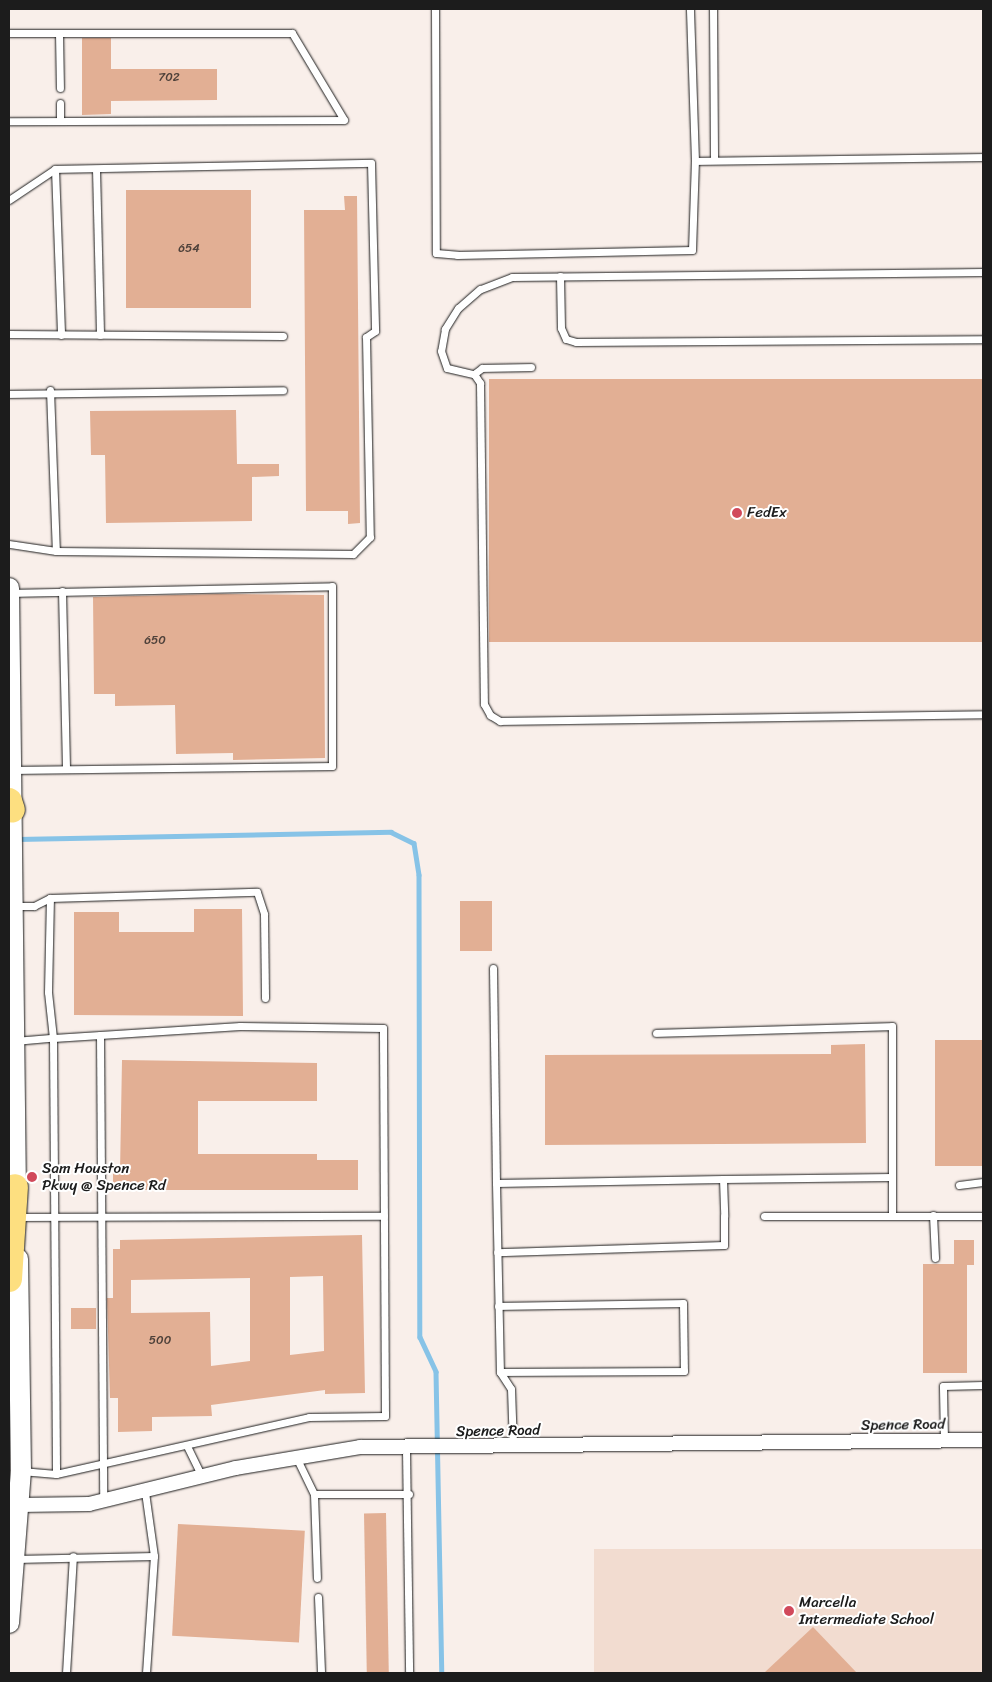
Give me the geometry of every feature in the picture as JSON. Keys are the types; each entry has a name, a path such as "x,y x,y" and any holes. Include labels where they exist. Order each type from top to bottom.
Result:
{"highway":[{"path":"9,1279 15,1187"}],"main road":[{"path":"9,590 13,770 10,805 14,863 13,1042 15,1187 18,1217 21,1471 9,1622"}],"street":[{"name":"Spence Road","path":"19,1506 104,1501 296,1456 360,1447 406,1449 983,1440"}],"lane":[{"path":"434,9 436,252 692,250 695,161 690,9"},
{"path":"713,9 714,158"},
{"path":"9,32 292,32 344,120 9,121"},
{"path":"59,32 60,88"},
{"path":"60,103 60,121"},
{"path":"695,161 714,158 983,157"},
{"path":"9,200 55,169 372,163 375,331 366,337 370,537 353,554 56,551 9,544"},
{"path":"96,168 100,335"},
{"path":"55,169 61,335"},
{"path":"983,272 512,277 480,289 458,308 444,329 441,351 447,368 474,374 480,383 484,704 490,715 500,721 983,714"},
{"path":"560,276 561,328 566,338 576,342 983,339"},
{"path":"9,334 283,336"},
{"path":"474,374 482,368 531,367"},
{"path":"50,390 56,551"},
{"path":"9,394 50,390 283,390"},
{"path":"9,590 62,591 332,586 332,766 13,770"},
{"path":"62,591 66,769"},
{"path":"14,906 34,906 50,898 257,892 264,914 266,998"},
{"path":"50,898 48,992 53,1038 56,1217 53,1288 56,1474"},
{"path":"493,968 500,1372 511,1389 514,1447"},
{"path":"13,1042 240,1026 383,1028 385,1416 309,1417 56,1474 21,1471"},
{"path":"656,1034 892,1026 892,1215"},
{"path":"100,1035 104,1217 104,1501"},
{"path":"496,1183 892,1177"},
{"path":"497,1252 724,1244 722,1179"},
{"path":"960,1185 983,1182"},
{"path":"18,1217 384,1216"},
{"path":"764,1216 983,1216"},
{"path":"933,1216 935,1258"},
{"path":"498,1306 683,1303 684,1371 500,1372"},
{"path":"944,1440 943,1386 983,1385"},
{"path":"187,1446 202,1477"},
{"path":"406,1449 409,1494 409,1673"},
{"path":"296,1456 314,1494 317,1578"},
{"path":"145,1492 154,1556 146,1673"},
{"path":"314,1494 409,1494"},
{"path":"14,1559 74,1556 154,1556"},
{"path":"66,1673 74,1556"},
{"path":"318,1597 321,1673"}],"shaded area":[{"name":"Marcella Intermediate School","path":"594,1549 983,1549 983,1673 594,1673"}],"building":[{"path":"82,38 111,38 111,69 217,69 217,100 111,101 111,114 82,115"},
{"path":"126,190 251,190 251,308 126,308"},
{"path":"344,196 357,196 360,523 348,524 348,511 306,511 304,210 345,210"},
{"name":"FedEx","path":"489,379 983,379 983,642 489,642"},
{"path":"236,410 237,464 279,464 279,476 252,477 252,521 106,523 105,455 91,455 90,411"},
{"path":"217,594 324,595 325,758 233,760 233,753 176,754 175,705 115,706 115,694 94,694 93,597"},
{"path":"460,901 492,901 492,951 460,951"},
{"path":"194,909 242,909 243,1016 74,1015 74,912 119,912 119,932 194,932"},
{"path":"935,1040 983,1040 983,1166 935,1166"},
{"path":"865,1044 866,1143 545,1145 545,1055 831,1054 831,1045"},
{"path":"122,1060 317,1063 317,1101 198,1101 198,1154 317,1154 317,1160 358,1160 358,1190 113,1190 113,1172 120,1172"},
{"path":"362,1235 365,1393 325,1394 325,1390 211,1405 212,1416 152,1417 152,1431 118,1432 118,1398 110,1398 107,1298 113,1298 113,1249 120,1249 120,1240","holes":["323,1276 324,1351 290,1355 290,1277","250,1278 250,1361 211,1366 210,1312 131,1313 131,1280"]},
{"path":"954,1240 974,1240 974,1265 967,1265 967,1373 923,1373 923,1264 954,1264"},
{"path":"71,1308 96,1308 96,1329 71,1329"},
{"path":"364,1513 386,1513 389,1673 367,1673"},
{"path":"178,1524 305,1531 299,1642 172,1636"},
{"path":"813,1627 857,1673 764,1673"}],"waterway":[{"path":"17,839 391,832 414,843 419,875 420,1337 436,1372 442,1673"}],"place":[{"name":"FedEx","path":"737,513"},
{"name":"Sam Houston Pkwy @ Spence Rd","path":"32,1177"},
{"name":"Marcella Intermediate School","path":"789,1611"}]}
